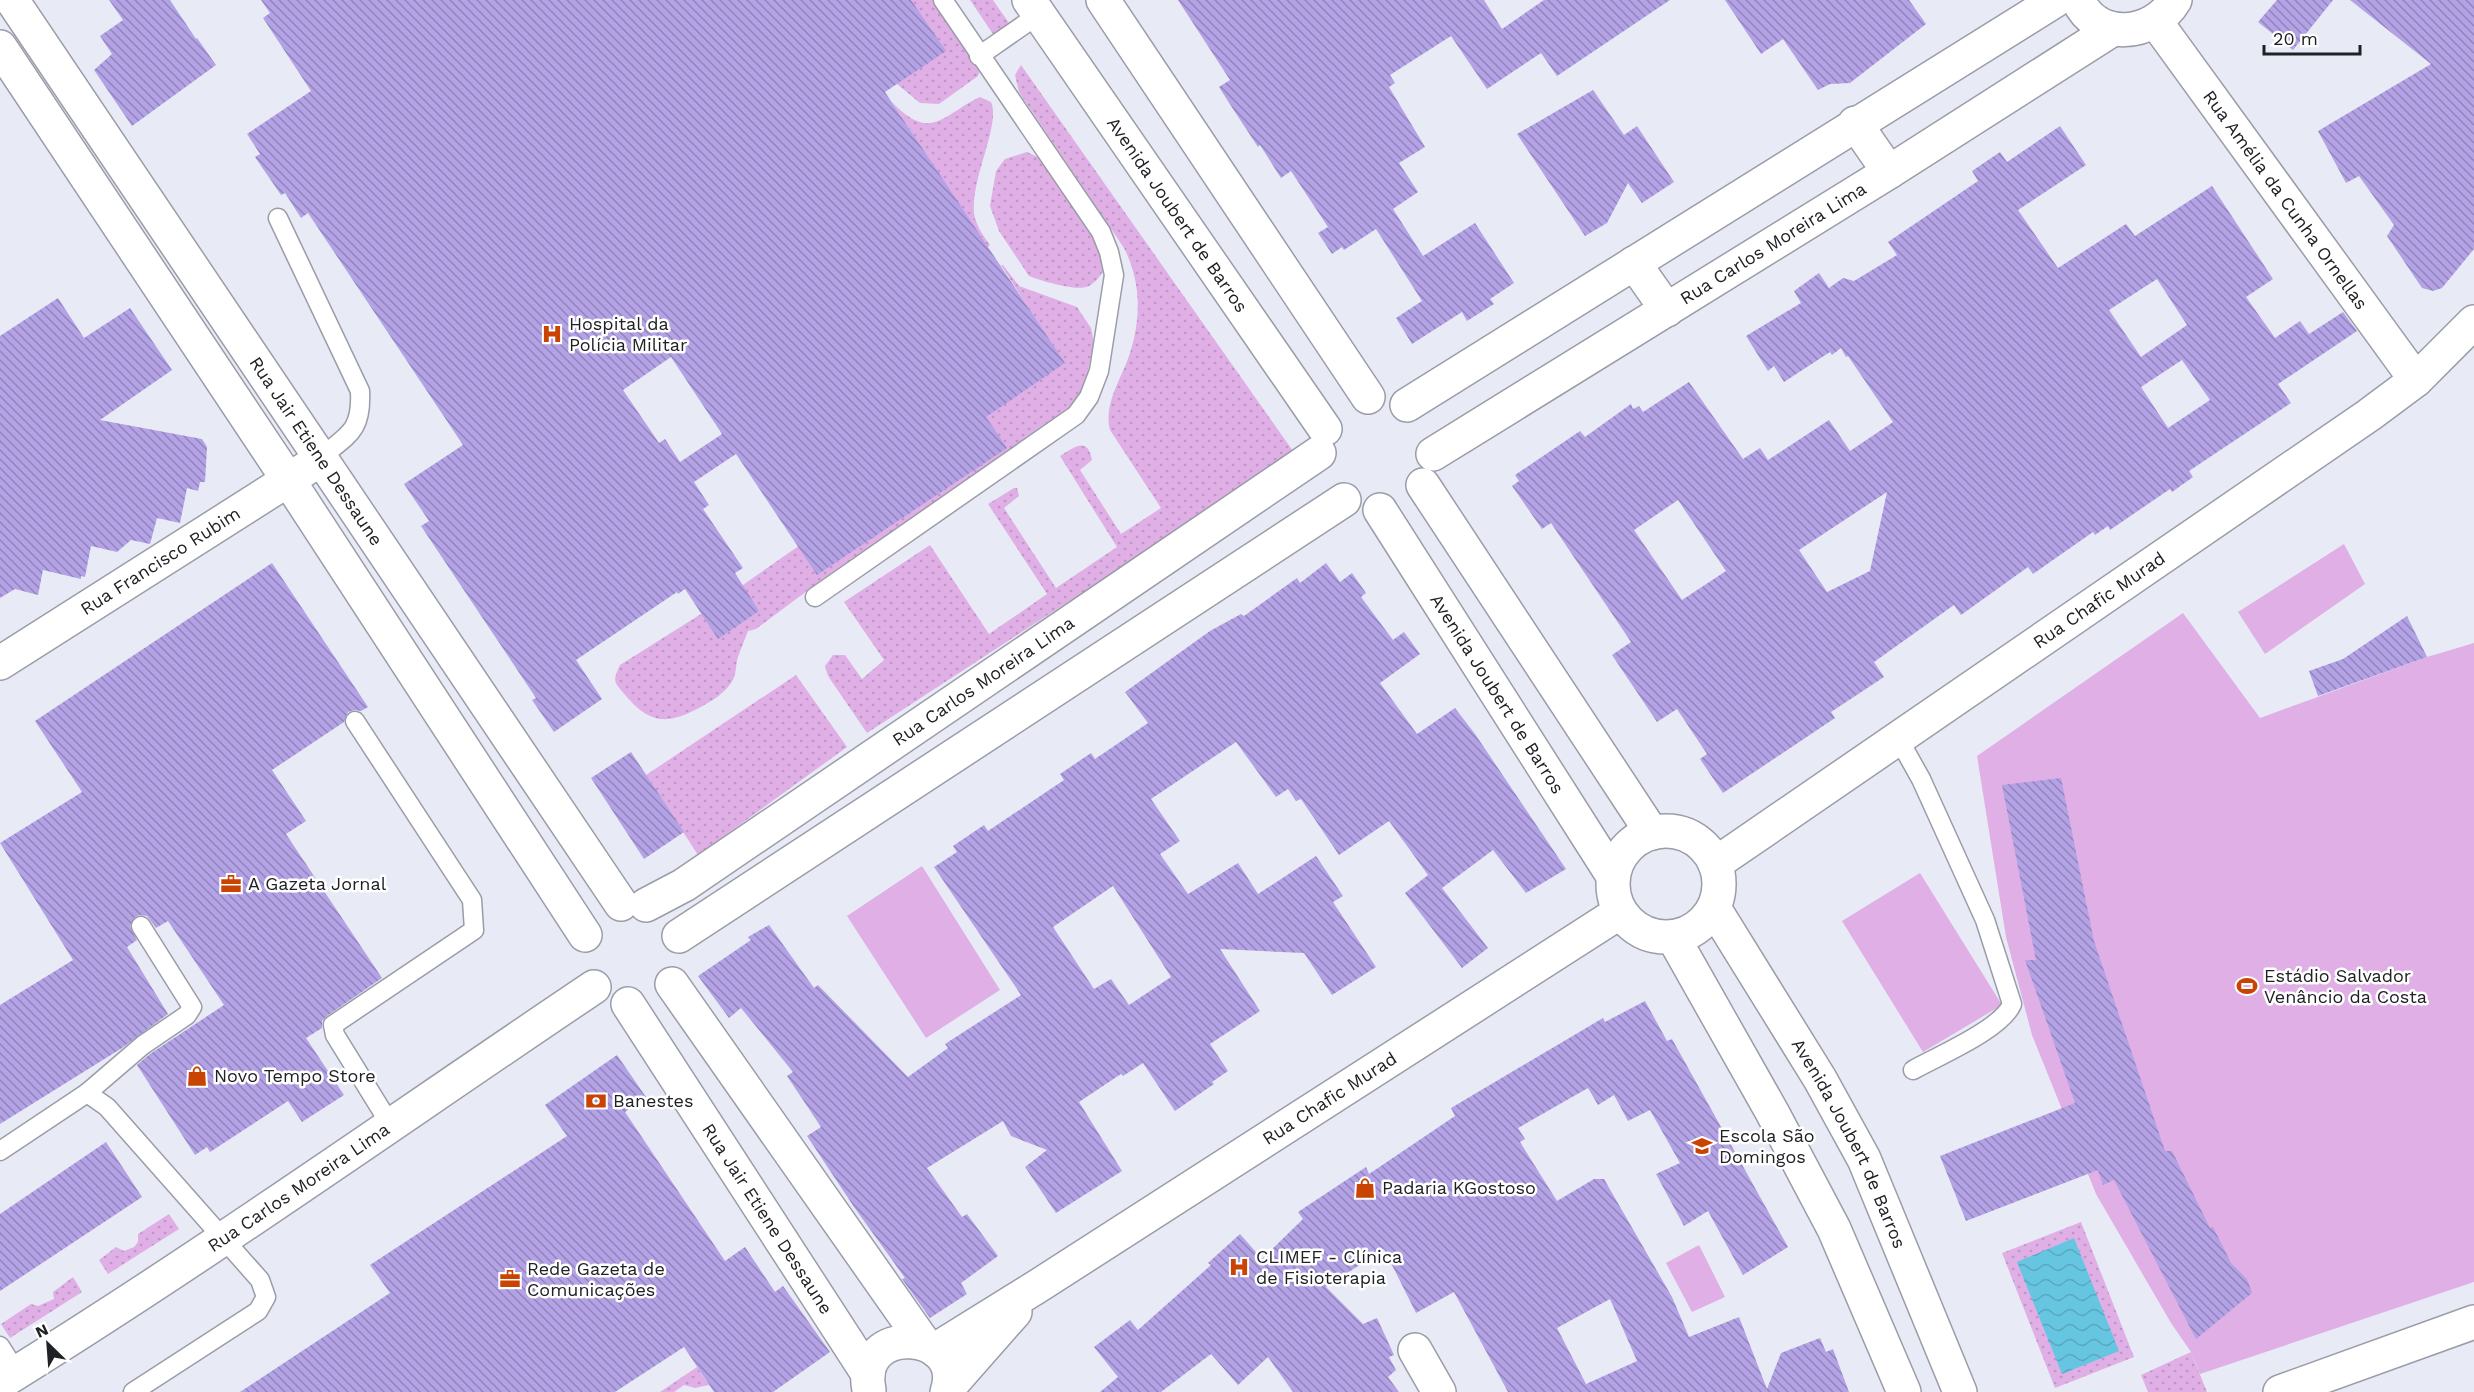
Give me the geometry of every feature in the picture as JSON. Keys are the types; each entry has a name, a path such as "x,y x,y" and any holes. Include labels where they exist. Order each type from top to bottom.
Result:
{"street":[{"name":"Rua Jair Etiene Dessaune","path":"12,0 320,458 634,904"},
{"path":"1103,0 1368,397"},
{"path":"1407,405 2056,0"},
{"path":"2078,0 2081,7 2095,21 2113,29 2135,30 2166,11"},
{"name":"Avenida Joubert de Barros","path":"1034,8 1322,441"},
{"name":"Rua Amélia da Cunha Ornellas","path":"2166,11 2416,380"},
{"name":"Rua Carlos Moreira Lima","path":"1433,454 1889,172 2113,29"},
{"name":"Rua Jair Etiene Dessaune","path":"0,46 289,481 585,935"},
{"path":"1856,123 1889,172"},
{"path":"1634,263 1666,310"},
{"name":"Rua Chafic Murad","path":"1715,864 2369,415 2416,380 2474,322"},
{"path":"1368,397 1389,398 1407,405 1418,414 1426,426 1433,454 1431,470 1423,485 1404,502 1380,510 1355,506 1344,500 1325,480 1322,441 1335,414 1350,403 1368,397"},
{"name":"Rua Carlos Moreira Lima","path":"634,904 684,885 1322,441"},
{"name":"Rua Francisco Rubim","path":"0,663 289,481 320,458"},
{"path":"1423,485 1652,833"},
{"path":"680,936 1344,500"},
{"name":"Avenida Joubert de Barros","path":"1380,510 1613,876"},
{"path":"1671,831 1690,837 1705,848 1715,864 1719,886 1714,908 1704,922 1690,932 1673,936 1653,935 1634,927 1620,912 1615,900 1613,876 1626,849 1638,840 1652,833 1671,831"},
{"path":"634,904 663,913 680,936 682,946 680,966 672,984 648,1001 628,1004 609,999 594,987 588,978 581,957 589,926 603,912 634,904"},
{"name":"Avenida Joubert de Barros","path":"1714,908 1820,1079 1864,1159 1960,1392"},
{"name":"Rua Chafic Murad","path":"930,1346 1038,1286 1620,912"},
{"path":"1673,936 1772,1112 1833,1229 1904,1392"},
{"path":"672,984 930,1346 944,1360 949,1373 948,1390"},
{"name":"Rua Carlos Moreira Lima","path":"8,1378 225,1239 390,1124 594,987"},
{"name":"Rua Jair Etiene Dessaune","path":"628,1004 867,1386"},
{"name":"Rua Chafic Murad","path":"948,1390 1038,1286"},
{"path":"2280,1392 2474,1322"},
{"path":"867,1386 872,1363 879,1352 889,1345 913,1340 930,1346"},
{"path":"1415,1350 1439,1392"}],"lane":[{"path":"815,597 1076,415 1089,397 1099,371 1114,275 1109,252 1101,232 943,0"},
{"path":"979,56 1034,8"},
{"path":"278,218 360,391 361,413 353,430 320,458"},
{"path":"355,721 472,900 473,906 474,930 333,1025 335,1035 390,1124"},
{"path":"1898,738 1921,779 1985,920 2012,1005 2009,1013 1996,1025 1913,1070"},
{"path":"0,1150 87,1093 143,1045 187,1015 192,1007 141,926"},
{"path":"87,1093 107,1107 225,1239 260,1280 266,1297 258,1311 133,1392"},
{"path":"0,1346 8,1378"}],"shaded area":[{"path":"843,0 940,0 980,70 978,76 939,104 920,103 897,84"},
{"path":"970,0 993,0 1013,29 995,37"},
{"path":"1021,65 1295,454 867,733 828,676 825,666 833,655 845,655 862,679 884,660 844,602 930,545 989,634 1047,594 988,504 1017,488 1019,496 1004,508 1056,588 1117,547 1060,456 1080,446 1087,448 1092,460 1080,470 1121,534 1161,508 1110,430 1110,405 1131,350 1137,320 1137,291 1130,262 1124,248 1019,92 1015,75"},
{"path":"980,97 991,102 993,113 992,126 975,192 974,208 977,224 990,245 987,248 892,102 905,114 917,121 927,123 936,122"},
{"path":"1027,152 1042,159 1103,248 1105,268 1089,286 1068,287 1029,276 999,231 990,206 996,171 1005,159"},
{"path":"1001,265 1019,286 1077,307 1091,328 1094,343 1085,384 1075,407 1050,428 823,579 756,629 748,631 738,657 733,680 716,697 688,714 668,719 651,717 643,712 617,685 615,679 620,665 701,614 1063,362"},
{"path":"2344,544 2365,584 2265,654 2238,612"},
{"name":"Estádio Salvador Venâncio da Costa","path":"2183,613 2260,718 2427,657 2474,643 2474,1282 2200,1374 2191,1352 2171,1323 2096,1194 2032,1035 2006,937 1977,756"},
{"path":"796,675 847,747 698,855 646,775"},
{"path":"922,866 1000,990 926,1038 847,916"},
{"path":"1920,873 2002,1005 1923,1052 1842,921"},
{"path":"169,1214 179,1229 108,1274 99,1260 116,1247 124,1251 134,1247 138,1242 138,1234"},
{"path":"2081,1222 2134,1357 2055,1388 2002,1253"},
{"path":"1699,1245 1725,1297 1692,1312 1666,1263"},
{"path":"73,1277 82,1292 10,1338 1,1324 31,1304 38,1306 54,1299 53,1292"},
{"path":"2191,1352 2207,1392 2148,1392 2141,1375"},
{"path":"697,1367 709,1385 695,1388 684,1385 674,1392 660,1392"}],"water":[{"path":"2074,1238 2119,1351 2062,1374 2017,1262"}],"building":[{"path":"109,0 170,0 216,65 132,126 94,70 112,54 100,36 123,20"},
{"name":"Hospital da Polícia Militar","path":"261,0 911,0 946,51 885,92 1065,363 986,417 1007,448 817,575 736,454 694,482 709,505 703,509 743,568 735,573 759,611 718,639 685,589 678,594 677,592 576,660 602,699 554,732 532,700 536,698 421,526 429,521 404,484 463,445 308,213 301,218 285,193 281,195 255,157 260,154 247,134 311,91 263,18 270,13","holes":["671,357 722,434 680,462 665,439 659,443 623,390"]},
{"path":"1178,0 1484,0 1502,29 1544,0 1670,0 1557,76 1541,53 1487,89 1451,36 1390,75 1395,83 1389,87 1425,147 1399,163 1418,192 1393,209 1423,256 1475,223 1514,283 1490,299 1494,304 1467,321 1462,312 1412,344 1396,318 1422,301 1376,229 1344,250 1342,247 1332,254 1318,233 1328,227 1291,171 1281,178 1260,145 1258,147 1219,87 1230,80"},
{"path":"1725,0 1909,0 1926,24 1850,83 1830,84 1818,90 1783,39 1761,54"},
{"path":"2277,0 2333,0 2293,50 2258,22"},
{"path":"2350,0 2474,0 2474,249 2442,288 2433,291 2422,288 2387,236 2394,225 2359,176 2346,183 2318,131 2431,64"},
{"path":"1593,90 1624,135 1637,126 1674,182 1642,203 1628,183 1607,223 1585,236 1517,134"},
{"path":"2060,126 2086,165 2018,210 2058,268 2126,224 2135,236 2212,186 2273,279 2246,297 2275,338 2300,321 2309,334 2343,312 2357,331 2278,384 2291,403 2189,471 2193,477 2172,492 2170,489 2110,530 2108,526 2095,535 2093,532 2033,574 2028,567 1961,615 1954,605 1874,662 1884,677 1831,712 1835,718 1723,793 1700,759 1707,754 1677,709 1657,722 1612,655 1631,642 1551,523 1542,529 1512,486 1519,481 1515,475 1580,431 1585,437 1631,404 1633,409 1639,406 1643,412 1689,382 1743,459 1760,448 1768,460 1829,420 1850,451 1893,422 1841,348 1832,355 1830,352 1784,382 1774,366 1768,371 1746,336 1801,303 1794,291 1819,273 1829,288 1843,278 1854,281 1897,255 1888,242 1978,181 1972,171 2000,152 2007,162","holes":["2157,279 2187,325 2141,357 2109,310","2182,360 2210,400 2168,428 2141,387","1887,492 1870,571 1827,592 1799,550","1678,500 1726,571 1682,600 1634,530"]},
{"path":"58,298 84,338 130,308 172,370 100,420 202,439 207,447 205,482 200,482 198,491 187,488 180,523 157,518 150,544 131,540 117,552 91,546 85,577 81,576 81,579 43,570 38,595 15,589 0,598 0,336"},
{"name":"A Gazeta Jornal","path":"272,563 368,707 361,711 348,712 344,722 272,770 306,821 286,834 382,978 327,1016 322,1021 322,1028 306,1038 344,1095 302,1122 288,1101 210,1152 207,1147 195,1155 137,1065 224,1005 168,921 156,928 147,916 140,915 135,917 130,926 137,940 127,947 168,1014 122,1048 0,1124 0,1005 73,960 0,843 82,792 35,721"},
{"path":"1326,563 1340,582 1352,573 1366,593 1361,597 1393,640 1404,632 1420,654 1380,683 1417,734 1455,708 1566,869 1526,893 1493,850 1442,888 1488,948 1462,968 1405,893 1428,875 1389,821 1339,855 1301,799 1296,801 1288,789 1276,797 1236,742 1151,799 1180,841 1160,854 1188,894 1238,863 1258,894 1316,856 1343,896 1333,902 1376,967 1332,995 1304,953 1220,949 1260,1011 1210,1044 1228,1071 1212,1082 1214,1084 1175,1111 1143,1063 1123,1076 1121,1074 1079,1102 1122,1171 1056,1213 1025,1167 1047,1150 1011,1136 1003,1121 927,1168 962,1217 967,1214 998,1256 961,1283 967,1294 930,1318 807,1136 821,1127 787,1076 793,1072 741,1008 729,1018 698,976 751,940 748,937 769,925 814,988 818,985 908,1077 948,1048 945,1044 1021,995 934,867 957,852 953,846 984,825 988,831 1064,780 1060,774 1091,753 1095,759 1148,723 1125,692 1210,631 1241,614 1244,616 1297,578 1300,583","holes":["1113,886 1171,977 1129,1005 1111,979 1094,989 1053,927"]},
{"path":"2407,616 2427,657 2318,696 2309,671 2343,659"},
{"path":"631,752 684,832 644,859 591,778"},
{"path":"2061,778 2094,941 2165,1151 2172,1151 2210,1228 2213,1227 2231,1263 2247,1279 2252,1293 2196,1339 2114,1180 2103,1185 2098,1170 1966,1221 1940,1156 2075,1103 2025,960 2036,960 2002,785"},
{"path":"1645,1001 1667,1041 1672,1039 1788,1247 1743,1275 1708,1211 1684,1226 1656,1174 1680,1163 1650,1110 1628,1121 1614,1095 1598,1105 1588,1088 1518,1128 1525,1139 1520,1142 1557,1201 1594,1179 1604,1179 1672,1297 1689,1337 1739,1317 1767,1389 1781,1353 1820,1338 1826,1352 1833,1349 1849,1392 1508,1392 1454,1292 1416,1313 1384,1249 1326,1287 1363,1324 1377,1318 1394,1355 1389,1357 1396,1370 1388,1377 1399,1392 1293,1392 1268,1357 1238,1385 1211,1354 1161,1392 1100,1392 1118,1377 1094,1347 1130,1320 1138,1330 1211,1265 1208,1263 1240,1234 1262,1259 1303,1219 1298,1212 1366,1167 1369,1174 1455,1116 1451,1108 1603,1018 1605,1022","holes":["1610,1299 1637,1361 1586,1384 1557,1328"]},
{"name":"Rede Gazeta de Comunicações","path":"617,1055 646,1097 625,1112 725,1261 745,1247 775,1292 783,1286 830,1352 773,1392 714,1392 684,1347 615,1392 240,1392 390,1293 370,1265 567,1136 545,1105"},
{"path":"106,1142 142,1197 0,1291 0,1214"}],"place":[{"name":"Hospital da Polícia Militar","path":"552,334"},
{"name":"A Gazeta Jornal","path":"231,884"},
{"name":"Estádio Salvador Venâncio da Costa","path":"2247,986"},
{"name":"Novo Tempo Store","path":"197,1076"},
{"name":"Banestes","path":"596,1101"},
{"name":"Escola São Domingos","path":"1702,1146"},
{"name":"Padaria KGostoso","path":"1365,1188"},
{"name":"CLIMEF - Clínica de Fisioterapia","path":"1239,1267"},
{"name":"Rede Gazeta de Comunicações","path":"510,1279"}]}
